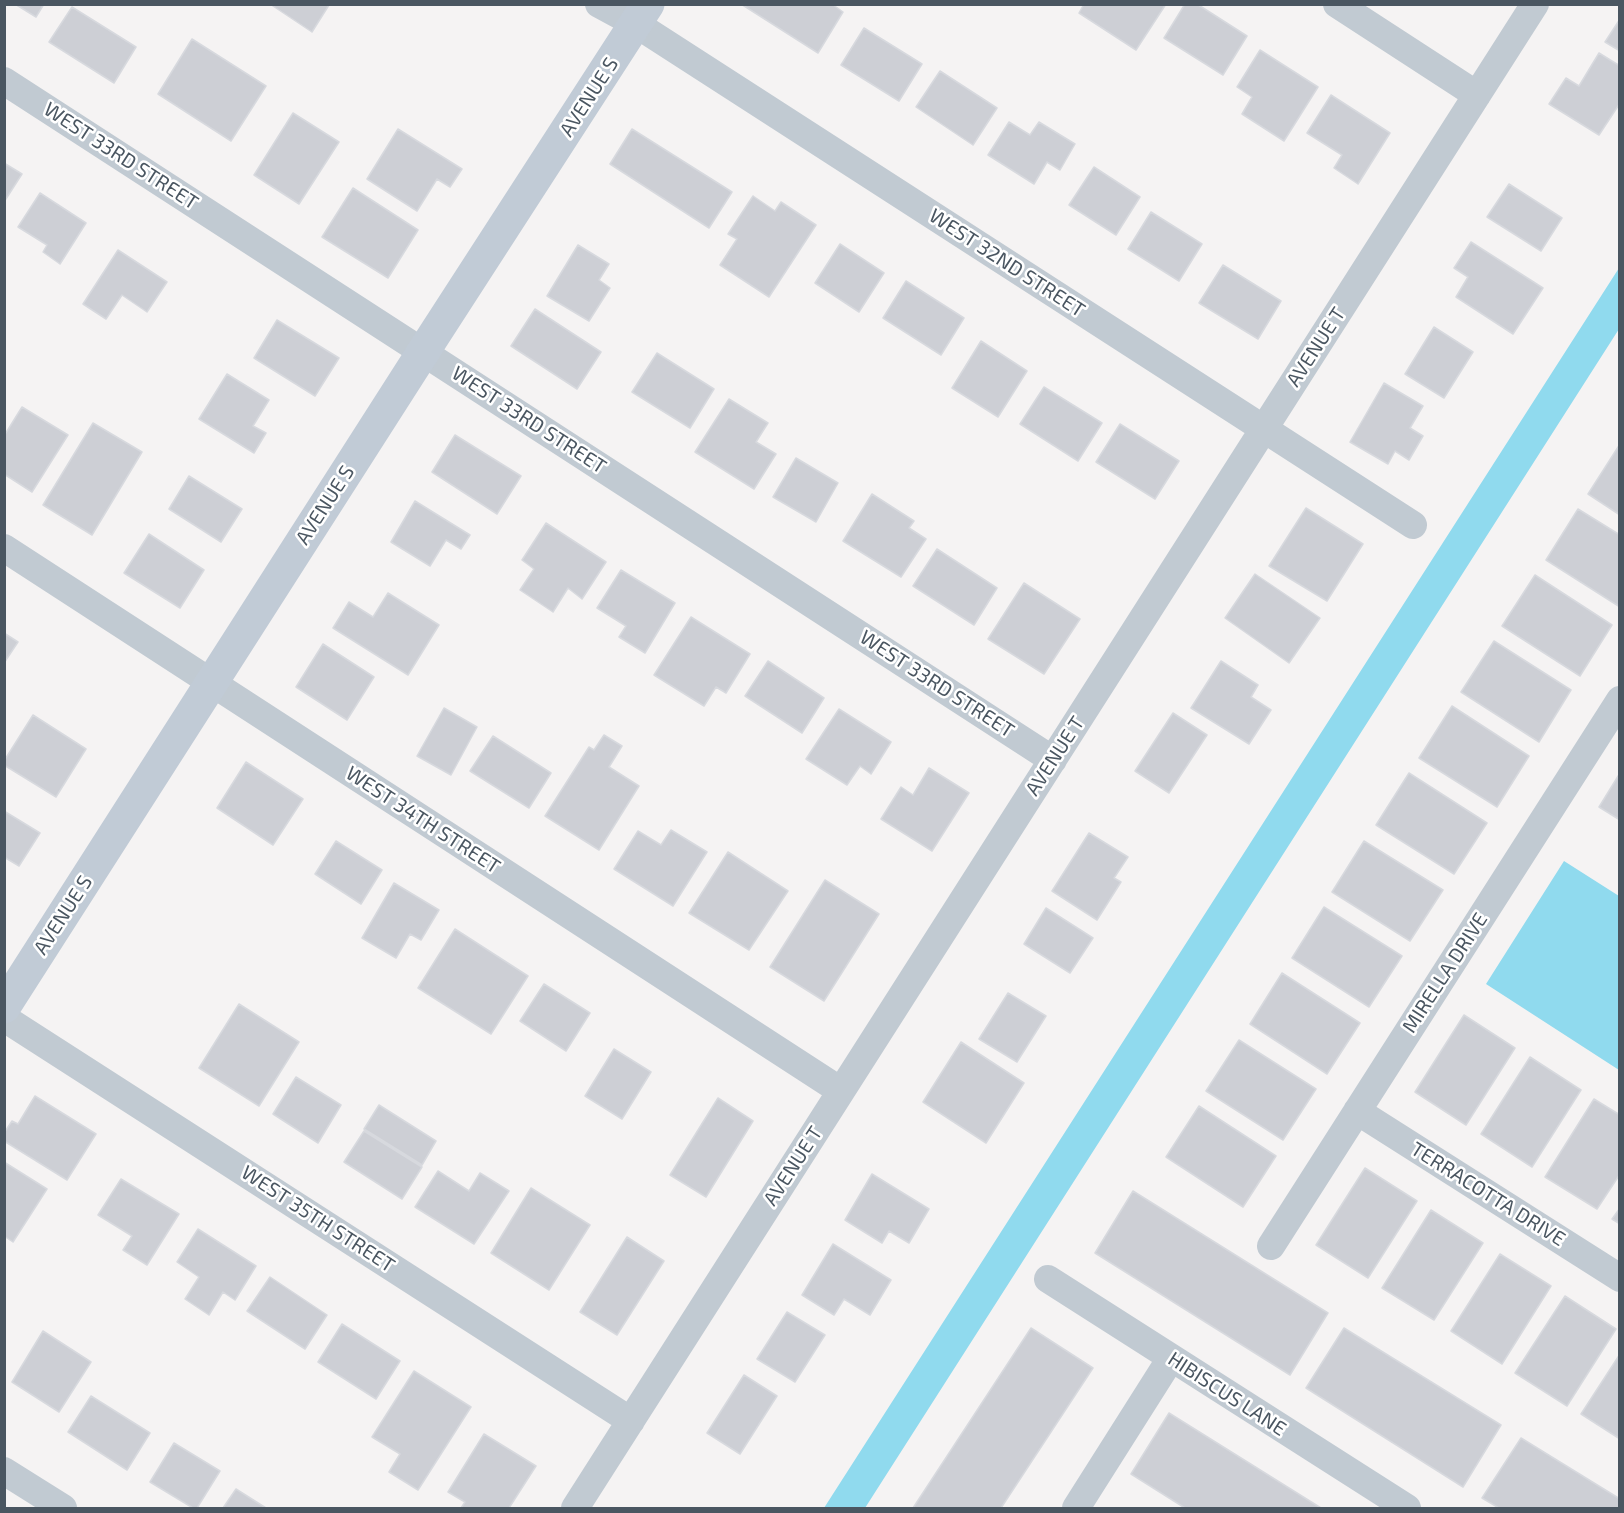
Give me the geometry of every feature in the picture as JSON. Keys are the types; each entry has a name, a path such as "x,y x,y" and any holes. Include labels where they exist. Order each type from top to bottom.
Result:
{"street":[{"name":"WEST 32ND STREET","path":"599,4 642,14 1413,525"},
{"path":"1337,4 1477,95"},
{"name":"AVENUE T","path":"575,1509 1535,4"},
{"name":"AVENUE S","path":"4,1007 642,14"},
{"name":"WEST 33RD STREET","path":"4,81 1053,759"},
{"name":"WEST 34TH STREET","path":"4,548 841,1091"},
{"name":"MIRELLA DRIVE","path":"1271,1246 1620,699"},
{"name":"WEST 35TH STREET","path":"4,1018 631,1421"},
{"name":"TERRACOTTA DRIVE","path":"1357,1111 1620,1278"},
{"name":"HIBISCUS LANE","path":"1048,1279 1407,1509"},
{"path":"1076,1509 1171,1358"},
{"path":"4,1471 63,1509"}],"water":[{"path":"1619,268 1619,329 865,1508 824,1508"},
{"path":"1564,861 1619,896 1619,1070 1486,984"}],"building":[{"path":"15,4 44,4 36,17"},
{"path":"270,4 327,4 329,5 312,32"},
{"path":"741,4 832,4 843,12 818,53"},
{"path":"1084,4 1166,4 1136,50 1079,13"},
{"path":"1185,4 1197,4 1247,36 1223,75 1164,38"},
{"path":"72,7 136,47 114,83 49,42"},
{"path":"1620,19 1620,51 1605,42"},
{"path":"864,28 922,64 899,101 841,65"},
{"path":"192,39 266,86 231,141 158,94"},
{"path":"1260,50 1318,87 1284,141 1242,114 1252,97 1237,87"},
{"path":"1599,53 1620,66 1620,103 1599,135 1549,104 1566,78 1579,86"},
{"path":"940,71 997,108 973,145 916,107"},
{"path":"1331,95 1390,133 1358,184 1334,168 1342,155 1307,133"},
{"path":"293,113 339,142 299,204 254,175"},
{"path":"1009,122 1030,135 1039,122 1075,144 1060,170 1047,162 1034,184 988,155"},
{"path":"398,129 462,169 450,187 437,179 417,211 367,179"},
{"path":"632,129 732,192 709,228 610,164"},
{"path":"4,163 22,174 4,202"},
{"path":"1094,167 1140,197 1116,235 1069,205"},
{"path":"1509,184 1562,218 1541,251 1487,217"},
{"path":"353,188 418,230 388,278 322,237"},
{"path":"40,193 86,223 60,264 43,252 47,245 18,227"},
{"path":"753,196 775,211 781,202 816,225 769,297 720,265 737,239 728,234"},
{"path":"1151,212 1202,244 1179,281 1128,249"},
{"path":"1471,242 1543,288 1513,334 1456,297 1468,277 1454,268"},
{"path":"840,244 884,273 859,312 815,283"},
{"path":"578,245 609,264 599,280 610,288 589,321 547,296"},
{"path":"118,250 167,282 147,312 122,295 106,319 83,304"},
{"path":"1223,265 1281,301 1258,339 1199,303"},
{"path":"906,281 964,318 941,355 883,318"},
{"path":"535,309 601,352 577,389 511,346"},
{"path":"277,320 339,358 315,396 254,358"},
{"path":"1434,327 1473,352 1444,398 1405,374"},
{"path":"981,341 1027,371 998,417 952,388"},
{"path":"657,353 714,389 690,428 632,392"},
{"path":"227,374 269,400 253,426 266,433 254,453 199,419"},
{"path":"1384,383 1423,406 1410,428 1423,436 1409,460 1395,451 1388,464 1350,442"},
{"path":"1044,387 1102,423 1078,461 1020,424"},
{"path":"729,399 768,423 756,442 776,454 754,489 695,452"},
{"path":"22,407 68,435 32,492 4,474 4,436"},
{"path":"93,423 142,452 92,535 43,505"},
{"path":"1120,424 1179,461 1155,499 1096,462"},
{"path":"455,435 521,476 497,514 432,472"},
{"path":"1620,444 1620,515 1588,494"},
{"path":"796,458 838,483 816,522 773,497"},
{"path":"189,476 242,509 221,542 169,509"},
{"path":"872,494 914,521 909,528 926,539 901,577 843,541"},
{"path":"415,501 470,535 461,549 446,540 430,566 391,542"},
{"path":"1306,508 1363,544 1327,601 1269,566"},
{"path":"1578,509 1620,535 1620,607 1546,560"},
{"path":"546,523 606,562 582,599 568,588 553,612 520,590 534,569 522,560"},
{"path":"149,534 204,570 180,608 124,573"},
{"path":"937,549 997,588 974,625 913,586"},
{"path":"621,570 675,603 645,653 619,637 626,626 597,608"},
{"path":"1255,574 1320,618 1289,663 1225,618"},
{"path":"1535,575 1612,625 1580,676 1502,626"},
{"path":"1024,583 1080,619 1044,674 988,639"},
{"path":"388,593 439,625 408,675 333,628 349,602 373,617"},
{"path":"691,617 750,654 726,693 716,687 704,706 654,675"},
{"path":"4,633 18,642 4,663"},
{"path":"1494,641 1571,690 1539,742 1461,692"},
{"path":"323,644 374,677 347,720 296,687"},
{"path":"768,661 824,698 802,733 745,696"},
{"path":"1221,661 1258,685 1251,697 1271,710 1249,744 1191,708"},
{"path":"1452,706 1529,756 1497,807 1419,758"},
{"path":"444,708 477,727 451,775 417,756"},
{"path":"839,709 891,742 871,774 860,766 847,785 806,759"},
{"path":"1173,713 1207,735 1169,793 1135,771"},
{"path":"33,715 86,749 56,797 4,765 4,761"},
{"path":"604,735 622,746 609,767 639,786 599,850 545,816 589,747 594,750"},
{"path":"493,736 551,773 529,808 470,771"},
{"path":"246,762 303,799 273,845 217,808"},
{"path":"929,768 969,793 932,851 881,819 901,787 913,795"},
{"path":"1409,773 1487,823 1454,874 1376,825"},
{"path":"1620,773 1620,820 1599,807"},
{"path":"4,811 40,833 19,866 4,857"},
{"path":"671,830 707,852 673,906 614,869 638,831 661,845"},
{"path":"1089,833 1128,857 1114,878 1121,882 1097,920 1052,891"},
{"path":"336,841 382,870 361,904 315,874"},
{"path":"1364,841 1443,890 1410,941 1332,892"},
{"path":"728,852 788,891 749,950 689,913"},
{"path":"825,880 879,914 824,1001 770,967"},
{"path":"394,883 439,910 421,940 410,934 396,958 362,938"},
{"path":"1324,907 1402,956 1369,1007 1292,958"},
{"path":"1046,908 1093,938 1070,973 1024,944"},
{"path":"455,929 528,976 491,1034 418,988"},
{"path":"1282,973 1360,1023 1327,1074 1250,1024"},
{"path":"544,984 590,1013 566,1051 520,1021"},
{"path":"1008,993 1046,1016 1017,1062 979,1039"},
{"path":"239,1004 299,1042 259,1106 199,1068"},
{"path":"1464,1015 1515,1048 1466,1125 1415,1092"},
{"path":"1239,1040 1316,1089 1283,1140 1206,1091"},
{"path":"961,1042 1024,1083 986,1143 923,1102"},
{"path":"614,1049 651,1072 622,1119 585,1096"},
{"path":"1530,1057 1581,1090 1532,1167 1481,1134"},
{"path":"296,1077 341,1105 318,1143 273,1114"},
{"path":"35,1096 96,1134 67,1180 4,1141 4,1133 12,1121 18,1124"},
{"path":"718,1098 753,1121 706,1197 670,1175"},
{"path":"1594,1099 1620,1115 1620,1174 1597,1209 1545,1177"},
{"path":"379,1105 436,1141 422,1165 364,1129"},
{"path":"1199,1106 1276,1156 1243,1207 1166,1157"},
{"path":"364,1131 422,1167 402,1199 344,1162"},
{"path":"4,1162 47,1189 13,1242 4,1236"},
{"path":"1365,1168 1417,1201 1368,1278 1316,1245"},
{"path":"438,1171 469,1191 480,1173 509,1191 474,1244 415,1207"},
{"path":"872,1174 929,1209 909,1243 889,1231 882,1243 845,1220"},
{"path":"121,1179 179,1214 147,1265 123,1250 132,1236 98,1215"},
{"path":"531,1188 590,1225 549,1290 491,1253"},
{"path":"1133,1191 1328,1313 1290,1375 1095,1253"},
{"path":"1620,1208 1620,1224 1612,1219"},
{"path":"1431,1210 1483,1243 1434,1320 1382,1288"},
{"path":"198,1229 256,1266 235,1300 223,1292 209,1315 185,1299 199,1277 177,1262"},
{"path":"627,1237 664,1261 617,1335 580,1312"},
{"path":"833,1244 891,1280 870,1315 844,1299 834,1315 802,1295"},
{"path":"1500,1254 1551,1286 1502,1364 1451,1331"},
{"path":"270,1277 327,1315 305,1349 247,1311"},
{"path":"1565,1296 1616,1329 1567,1406 1515,1373"},
{"path":"787,1312 825,1335 795,1382 757,1359"},
{"path":"342,1324 400,1361 376,1399 318,1362"},
{"path":"1031,1328 1093,1368 1001,1508 913,1508"},
{"path":"1344,1328 1501,1425 1463,1487 1306,1388"},
{"path":"43,1331 91,1362 59,1412 12,1382"},
{"path":"1620,1354 1620,1439 1581,1414"},
{"path":"414,1371 471,1407 418,1490 389,1472 400,1454 372,1437"},
{"path":"744,1375 777,1396 740,1454 707,1433"},
{"path":"91,1396 150,1433 127,1470 68,1432"},
{"path":"1169,1413 1321,1508 1185,1508 1131,1474"},
{"path":"484,1434 536,1466 509,1508 461,1508 465,1502 448,1492"},
{"path":"1521,1438 1620,1499 1620,1508 1499,1508 1482,1498"},
{"path":"174,1443 220,1471 197,1508 193,1508 150,1482"},
{"path":"236,1489 266,1508 223,1508"}]}
